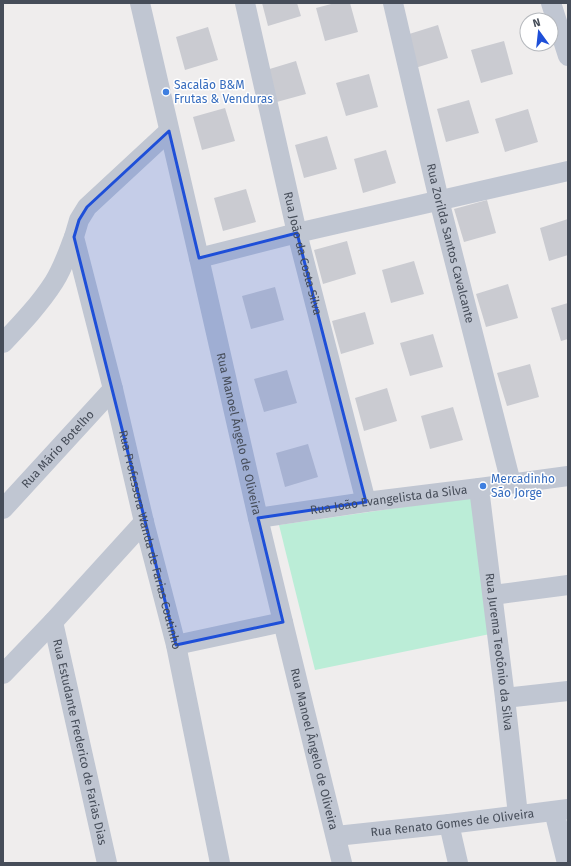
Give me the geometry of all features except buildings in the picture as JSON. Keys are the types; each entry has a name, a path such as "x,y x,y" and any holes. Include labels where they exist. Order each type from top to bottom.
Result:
{"street":[{"name":"Rua Manoel Ângelo de Oliveira","path":"140,3 282,622 342,863"},
{"name":"Rua João da Costa Silva","path":"245,3 297,233 366,502"},
{"name":"Rua Zorilda Santos Cavalcante","path":"393,3 439,200 511,483"},
{"path":"551,3 568,56"},
{"path":"3,343 34,309 54,282 63,265 77,228 87,207 169,131"},
{"path":"199,258 297,233 568,171"},
{"name":"Rua Professora Wanda de Farias Coutinho","path":"77,228 144,522 176,645 220,863"},
{"name":"Rua Mário Botelho","path":"3,509 113,389"},
{"name":"Rua João Evangelista da Silva","path":"258,518 366,502 568,476"},
{"name":"Rua Jurema Teotônio da Silva","path":"479,488 493,595 518,815"},
{"path":"3,674 53,622 144,522"},
{"path":"493,595 568,585"},
{"name":"Rua Estudante Frederico de Farias Dias","path":"53,622 107,863"},
{"path":"176,645 282,622"},
{"path":"505,698 568,691"},
{"path":"561,810 567,863"},
{"name":"Rua Renato Gomes de Oliveira","path":"336,836 561,810"},
{"path":"449,824 458,863"}],"highlighted area":[{"path":"169,131 199,258 297,233 366,502 258,518 283,622 176,645 74,237 79,220 87,207"}],"green space":[{"path":"473,497 490,634 315,670 279,525"}],"place":[{"name":"Sacalão B&M Frutas & Venduras","path":"166,92"},
{"name":"Mercadinho São Jorge","path":"483,486"}]}
